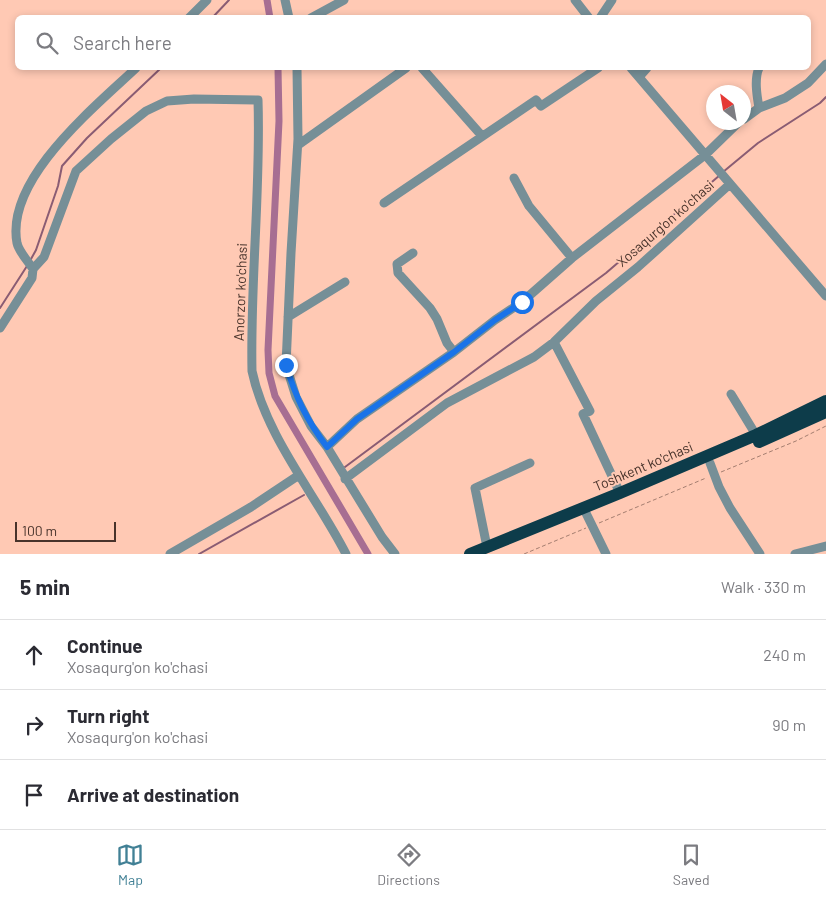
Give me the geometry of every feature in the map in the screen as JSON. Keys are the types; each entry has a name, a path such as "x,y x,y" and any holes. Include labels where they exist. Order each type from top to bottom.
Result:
{"highway":[{"name":"Toshkent ko'chasi","path":"587,516 620,493 756,435 825,409"},
{"name":"Toshkent ko'chasi","path":"470,554 489,550 587,516 712,469 825,409"}],"street":[{"path":"192,15 207,0"},
{"path":"285,0 288,15"},
{"path":"316,15 344,0"},
{"path":"575,0 587,15"},
{"path":"602,15 612,0"},
{"path":"751,114 759,108 785,98 808,83 826,64"},
{"path":"0,328 32,278 33,269 17,242 17,222 21,202 36,173 65,135 134,70"},
{"path":"297,70 298,144 286,365 296,397 311,426 327,447 382,537 395,554"},
{"path":"298,144 403,70"},
{"path":"424,70 482,136"},
{"path":"384,203 536,100 541,106 595,70"},
{"path":"633,70 730,184"},
{"path":"638,77 645,70"},
{"path":"758,70 757,92 759,108"},
{"name":"Anorzor ko'chasi","path":"33,269 44,257 76,171 111,139 146,111 167,101 194,99 258,100 257,222 254,251 252,371 265,411 299,475 334,530 346,554"},
{"name":"Xosaqurg'on ko'chasi","path":"327,447 357,419 522,302 572,258 705,155 731,130"},
{"path":"514,178 529,206 572,258"},
{"name":"Xosaqurg'on ko'chasi","path":"345,478 447,403 534,357 554,342 596,301 638,267 730,184 826,296"},
{"path":"413,253 397,264 398,273 430,308 447,343 454,352"},
{"path":"288,316 345,282"},
{"path":"554,342 590,411 583,414 620,493"},
{"path":"731,394 756,435"},
{"path":"489,550 475,488 530,463"},
{"path":"712,469 719,488 730,508 760,554"},
{"path":"170,554 251,507 299,475"},
{"path":"587,516 606,554"},
{"path":"795,554 826,546"}],"path":[{"path":"524,554 587,516 712,469 796,441 826,426"}],"waterway":[{"path":"215,15 229,0"},
{"path":"267,0 270,15"},
{"path":"31,259 36,250 58,186 62,166 87,138 159,70"},
{"path":"278,70 279,121 268,350 269,373 275,396 368,554"},
{"path":"723,172 758,143 820,103 826,97"},
{"path":"345,467 606,273 720,175"},
{"path":"0,308 27,266"},
{"path":"199,554 304,495"}],"route":[{"path":"286,365 296,397 311,426 327,447 357,419 522,302"}]}
